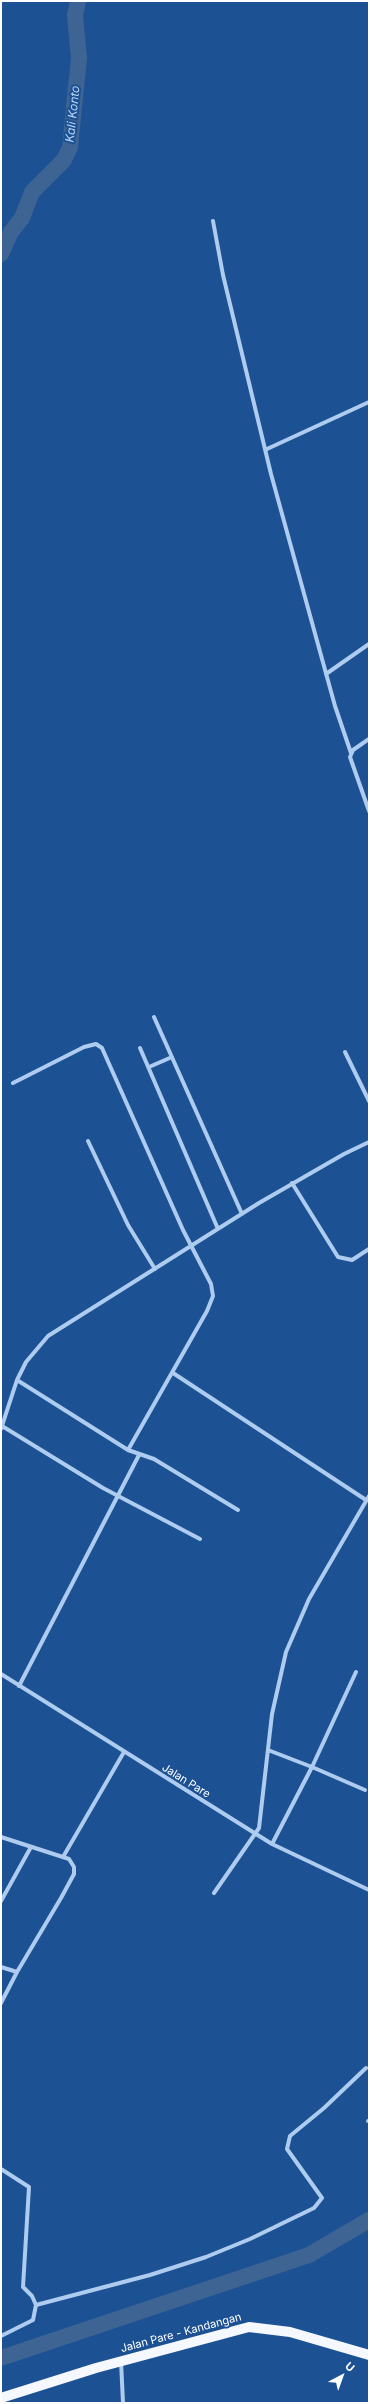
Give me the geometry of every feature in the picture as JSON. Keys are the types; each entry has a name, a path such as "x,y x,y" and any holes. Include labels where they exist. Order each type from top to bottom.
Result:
{"main road":[{"name":"Jalan Pare - Kandangan","path":"1,2398 121,2361 249,2327 290,2332 369,2355"}],"street":[{"path":"213,221 223,275 267,448 272,474 326,674 351,752 350,757 354,771 369,811"},
{"path":"267,448 369,402"},
{"path":"326,674 369,644"},
{"path":"351,752 369,739"},
{"path":"154,1017 242,1214"},
{"path":"13,1083 84,1047 96,1044 102,1048 191,1247 206,1273 213,1296 207,1311 128,1450"},
{"path":"140,1048 218,1229"},
{"path":"345,1052 369,1101"},
{"path":"149,1067 172,1057"},
{"path":"88,1140 128,1225 154,1269"},
{"path":"200,1539 118,1495 2,1428 3,1417 17,1380 32,1352 48,1336 292,1183 369,1142"},
{"path":"292,1183 338,1256 345,1260 352,1260 369,1248"},
{"path":"173,1373 366,1500"},
{"path":"17,1380 128,1450 154,1460 238,1510"},
{"path":"19,1686 138,1455"},
{"path":"214,1893 256,1834 262,1816 273,1706 286,1652 309,1599 369,1496"},
{"path":"272,1844 312,1767 356,1672"},
{"name":"Jalan Pare","path":"1,1674 272,1844 369,1890"},
{"path":"268,1750 365,1790"},
{"path":"63,1857 124,1752"},
{"path":"1,1837 63,1857 72,1863 74,1874 17,1972 1,2003"},
{"path":"1,1901 31,1847"},
{"path":"1,1967 17,1972"},
{"path":"36,2305 150,2275 206,2257 250,2240 314,2208 322,2198 287,2149 290,2136 324,2108 366,2068"},
{"path":"1,2169 28,2187 23,2287 32,2296 36,2305 33,2320 1,2336"},
{"path":"121,2361 122,2403"}],"waterway":[{"name":"Kali Konto","path":"1,254 11,232 22,218 32,192 64,160 70,147 79,58 75,15 78,1"},
{"path":"1,2358 309,2255 369,2220"}]}
